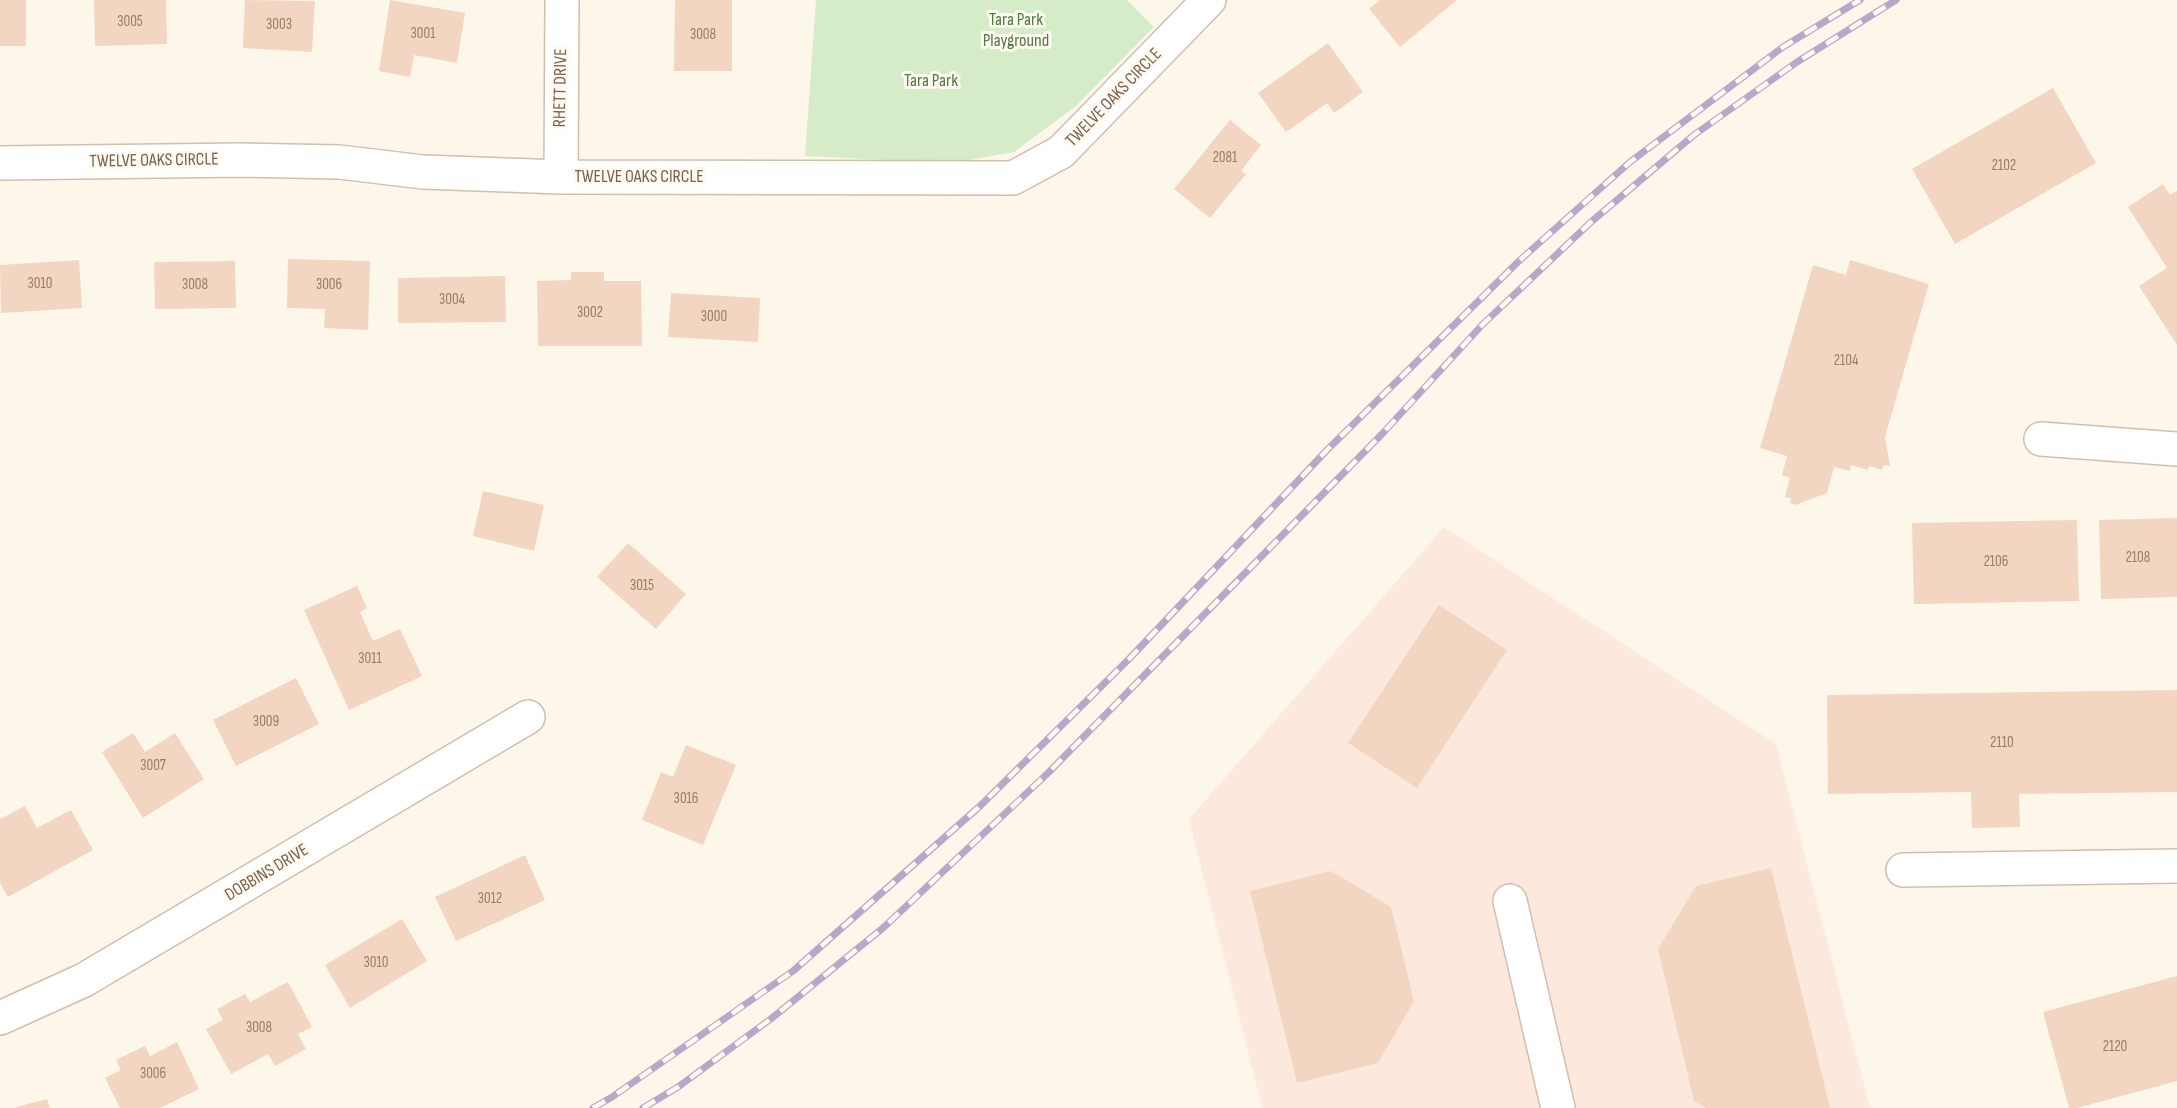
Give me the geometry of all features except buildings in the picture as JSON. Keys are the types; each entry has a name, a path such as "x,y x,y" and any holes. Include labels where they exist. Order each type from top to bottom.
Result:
{"street":[{"name":"RHETT DRIVE","path":"561,177 562,0"},
{"name":"TWELVE OAKS CIRCLE","path":"0,163 241,160 339,162 423,172 561,177 1013,178 1060,152 1209,0"},
{"path":"2041,439 2177,449"},
{"name":"DOBBINS DRIVE","path":"0,1018 84,980 528,717"},
{"path":"1903,870 2177,866"},
{"path":"1510,901 1558,1108"}],"shaded area":[{"path":"1444,527 1776,744 1870,1108 1262,1108 1189,819"}],"green space":[{"name":"Tara Park","path":"816,0 1127,0 1154,27 1076,106 1014,152 951,163 805,156"}],"railway":[{"path":"593,1108 793,971 979,807 1129,659 1328,449 1520,260 1630,162 1783,47 1860,0"},
{"path":"643,1108 678,1087 772,1018 883,928 1047,774 1383,433 1482,325 1591,222 1694,135 1797,62 1896,0"}],"park label":[{"name":"Tara Park Playground","path":"1016,30"}]}
